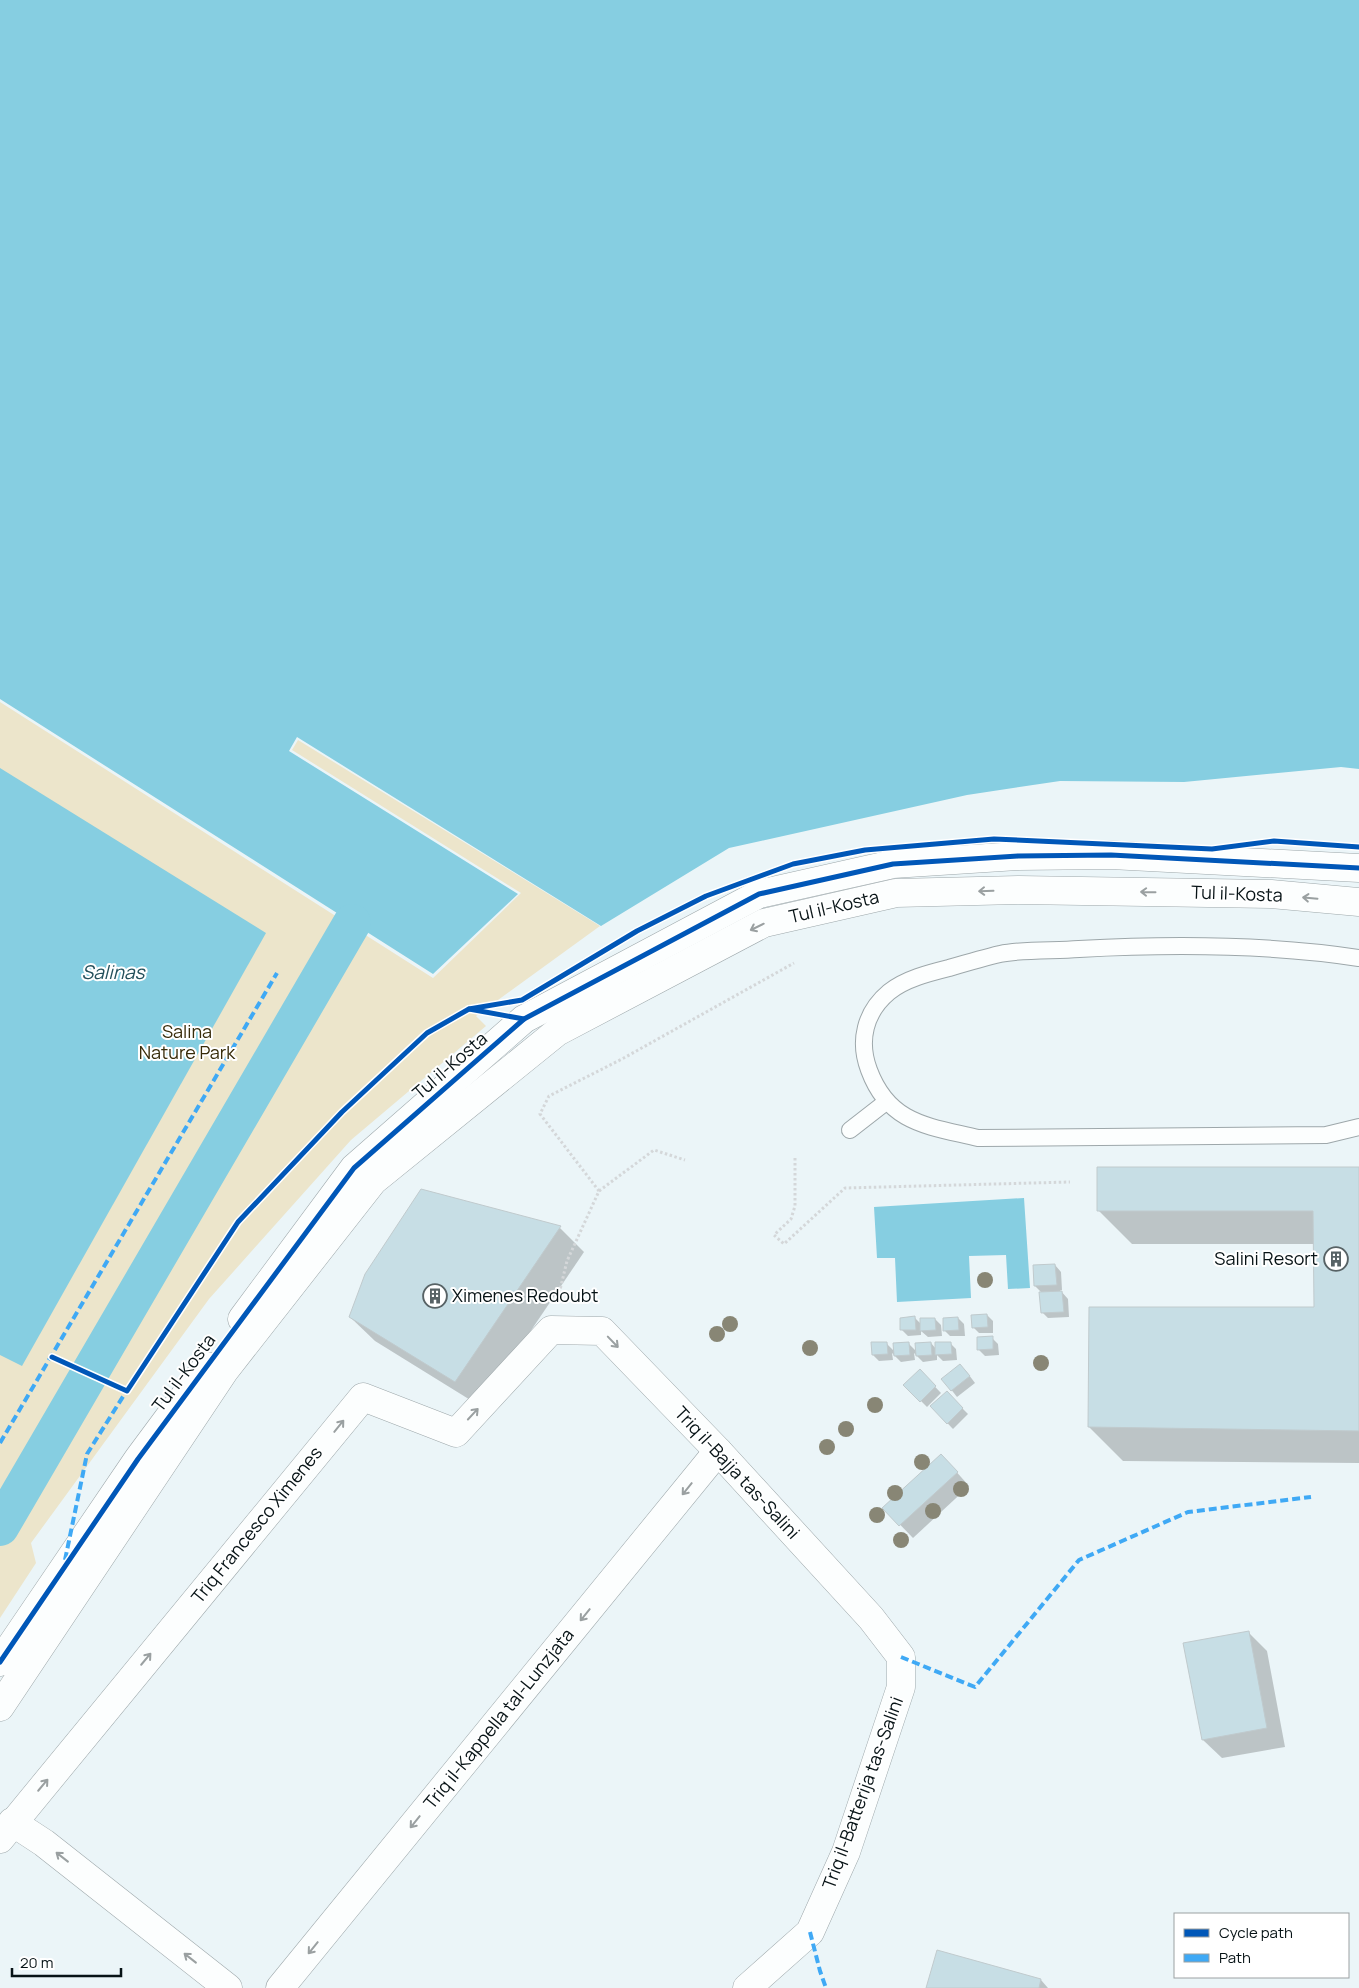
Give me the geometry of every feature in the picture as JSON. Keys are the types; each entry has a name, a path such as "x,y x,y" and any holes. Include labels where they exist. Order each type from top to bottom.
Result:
{"main road":[{"name":"Tul il-Kosta","path":"0,1662 138,1459 354,1168 524,1019 759,894 893,864 1018,856 1111,855 1359,868"},
{"name":"Tul il-Kosta","path":"0,1707 225,1370 373,1181 557,1032 764,923 896,893 1039,890 1271,894 1359,902"},
{"name":"Triq il-Bajja tas-Salini","path":"551,1330 602,1332 718,1451 871,1618 901,1657"},
{"name":"Triq Francesco Ximenes","path":"6,1830 363,1397 456,1433 551,1330"},
{"name":"Triq il-Kappella tal-Lunzjata","path":"280,1988 718,1451"},
{"name":"Triq il-Batterija tas-Salini","path":"747,1988 810,1932 846,1852 901,1687 901,1657"},
{"path":"6,1830 44,1843 228,1988"}],"lane":[{"path":"1359,958 1307,950 1247,947 1116,947 1001,954 930,972 890,991 874,1007 865,1028 864,1044 867,1065 874,1082 886,1102 905,1117 925,1126 978,1138 1326,1135 1359,1127"},
{"path":"850,1130 886,1102"}],"path":[{"path":"599,1191 540,1114 549,1096 622,1059 794,963"},
{"path":"567,1261 599,1191 654,1150 685,1160"},
{"path":"795,1158 795,1206 791,1219 774,1235 784,1244 845,1188 1070,1182"}],"green space":[{"name":"Salina Nature Park","path":"0,702 433,978 521,893 292,750 298,740 600,926 476,1016 486,1026 351,1140 209,1299 31,1543 36,1563 0,1618"}],"water":[{"path":"0,0 1359,0 1359,769 1341,767 1184,782 1060,781 967,795 729,848 601,926 297,737 289,751 518,894 433,974 0,699"},
{"name":"Salinas","path":"0,768 266,933 22,1366 0,1355"},
{"path":"1024,1198 1030,1288 1008,1289 1006,1255 969,1256 971,1298 897,1302 895,1258 877,1258 874,1207"}],"building":[{"name":"Salini Resort","path":"1097,1167 1359,1167 1359,1431 1088,1427 1089,1307 1314,1307 1313,1211 1097,1211"},
{"name":"Ximenes Redoubt","path":"421,1189 561,1226 455,1382 349,1317 365,1274"},
{"path":"1055,1264 1057,1285 1034,1286 1033,1265"},
{"path":"1062,1291 1064,1312 1041,1313 1039,1292"},
{"path":"987,1314 988,1327 972,1328 971,1315"},
{"path":"915,1316 916,1330 900,1330 900,1318"},
{"path":"958,1317 959,1330 943,1331 943,1318"},
{"path":"920,1318 935,1318 936,1330 920,1331"},
{"path":"993,1336 993,1349 977,1350 977,1337"},
{"path":"871,1342 887,1342 888,1354 872,1355"},
{"path":"909,1342 910,1355 894,1356 893,1343"},
{"path":"931,1342 932,1355 916,1356 915,1343"},
{"path":"935,1342 951,1342 952,1354 935,1355"},
{"path":"960,1364 970,1376 951,1391 941,1379"},
{"path":"920,1369 936,1386 920,1402 903,1385"},
{"path":"947,1391 963,1408 947,1424 930,1406"},
{"path":"941,1454 958,1472 899,1526 882,1508"},
{"path":"1249,1631 1267,1728 1202,1740 1183,1643"},
{"path":"937,1950 1041,1979 1039,1988 926,1988"}],"waterway":[{"path":"0,1527 352,923"}],"marked path":[{"path":"0,1443 277,973"},
{"path":"65,1560 87,1454 129,1387"},
{"path":"901,1657 975,1687 1079,1560 1188,1512 1311,1497"},
{"path":"810,1932 826,1988"}],"cycle path":[{"path":"469,1009 522,1000 637,931 706,896 793,864 865,850 994,839 1212,849 1274,841 1359,847"},
{"path":"0,1662 138,1459 354,1168 524,1019 759,894 893,864 1018,856 1111,855 1359,868"},
{"path":"52,1357 127,1391 238,1222 342,1112 427,1033 469,1009 524,1019"}],"place":[{"name":"Salini Resort","path":"1336,1259"},
{"name":"Ximenes Redoubt","path":"435,1296"}]}
